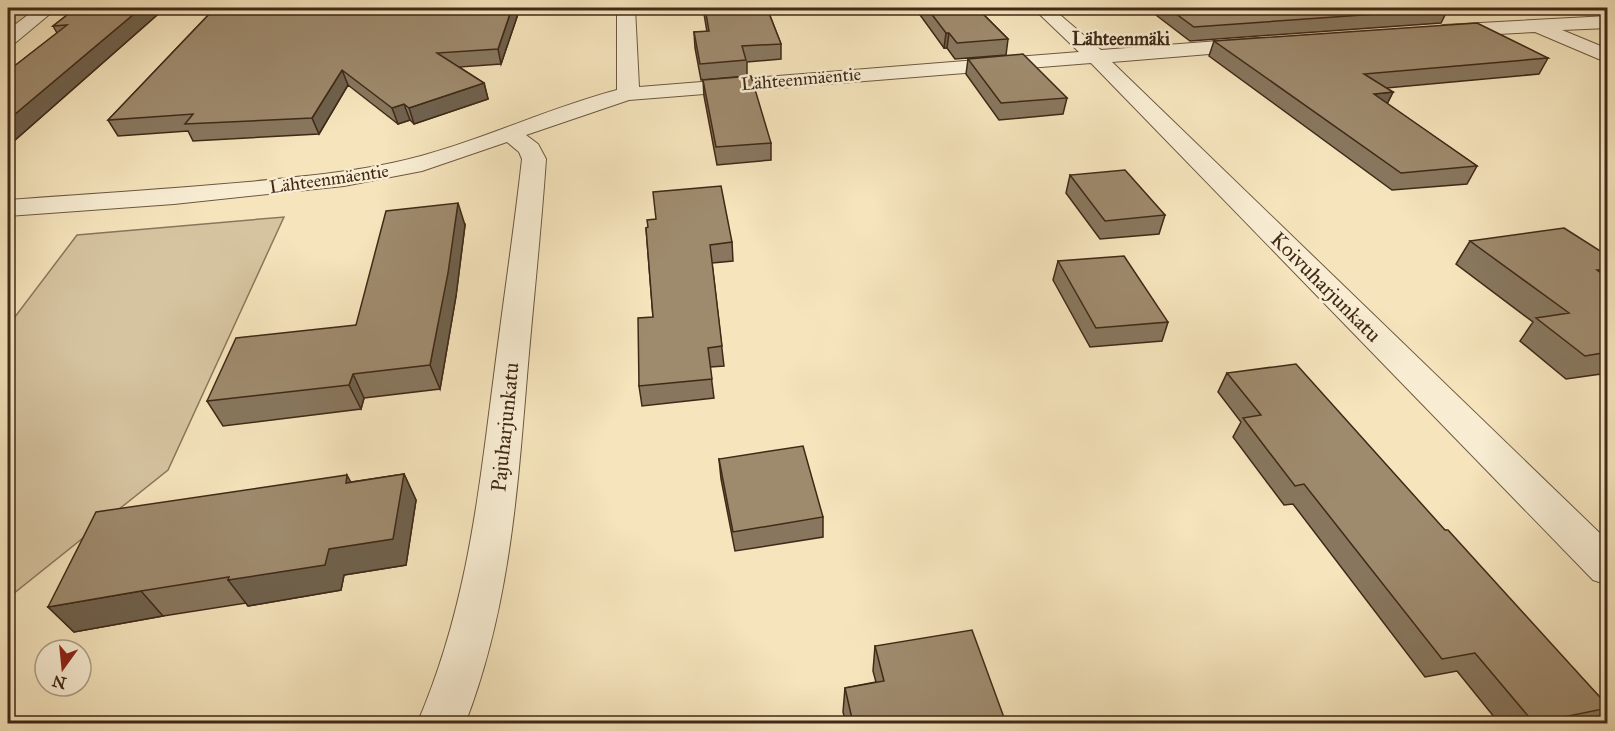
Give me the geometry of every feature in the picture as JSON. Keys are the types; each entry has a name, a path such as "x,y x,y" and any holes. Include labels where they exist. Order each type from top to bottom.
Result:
{"street":[{"path":"8,39 48,8"},
{"path":"626,8 628,94"},
{"name":"Koivuharjunkatu","path":"1042,8 1095,56 1608,568"},
{"path":"1502,11 1608,57"},
{"path":"1426,32 1608,22"},
{"name":"Lähteenmäentie","path":"8,208 336,182 414,165 511,134 574,108 628,94 1284,42"},
{"name":"Pajuharjunkatu","path":"441,723 451,702 478,613 493,534 534,159 530,149 511,134"}],"shaded area":[{"path":"8,8 38,8 8,30"},
{"path":"284,217 168,470 8,598 8,326 77,235"}],"building":[{"path":"76,8 141,8 8,120 8,71 67,25 53,26"},
{"path":"215,8 512,8 498,49 437,53 484,83 409,108 404,104 392,108 342,70 312,118 185,124 193,114 108,120"},
{"path":"705,8 767,8 781,44 742,46 746,60 700,64 694,32 709,31"},
{"path":"927,8 977,8 1008,39 957,43 949,33 946,33"},
{"path":"1168,8 1444,8 1448,9 1194,27"},
{"path":"1477,23 1548,58 1364,74 1393,92 1374,94 1477,166 1401,173 1214,41"},
{"path":"1023,54 1067,98 1001,103 968,59"},
{"path":"751,76 771,143 716,147 703,80"},
{"path":"1125,170 1165,215 1105,221 1070,175"},
{"path":"721,186 732,242 710,245 722,346 708,348 712,379 639,386 638,318 653,317 646,228 648,227 647,220 656,219 653,192"},
{"path":"458,203 448,273 430,365 353,374 349,385 207,401 236,338 356,325 386,211"},
{"path":"1564,228 1608,256 1608,269 1597,270 1608,278 1608,352 1585,356 1536,318 1569,313 1470,241"},
{"path":"1124,256 1168,322 1096,328 1058,261"},
{"path":"1296,364 1608,708 1534,723 1475,653 1442,659 1304,484 1295,486 1243,418 1261,415 1227,373"},
{"path":"803,446 823,517 733,532 719,459"},
{"path":"404,474 393,539 329,549 325,565 228,580 229,577 48,607 96,512 347,475 346,483"},
{"path":"972,630 1006,723 853,723 845,688 884,681 875,646"}],"district":[{"name":"Lähteenmäki","path":"1121,39"}]}
